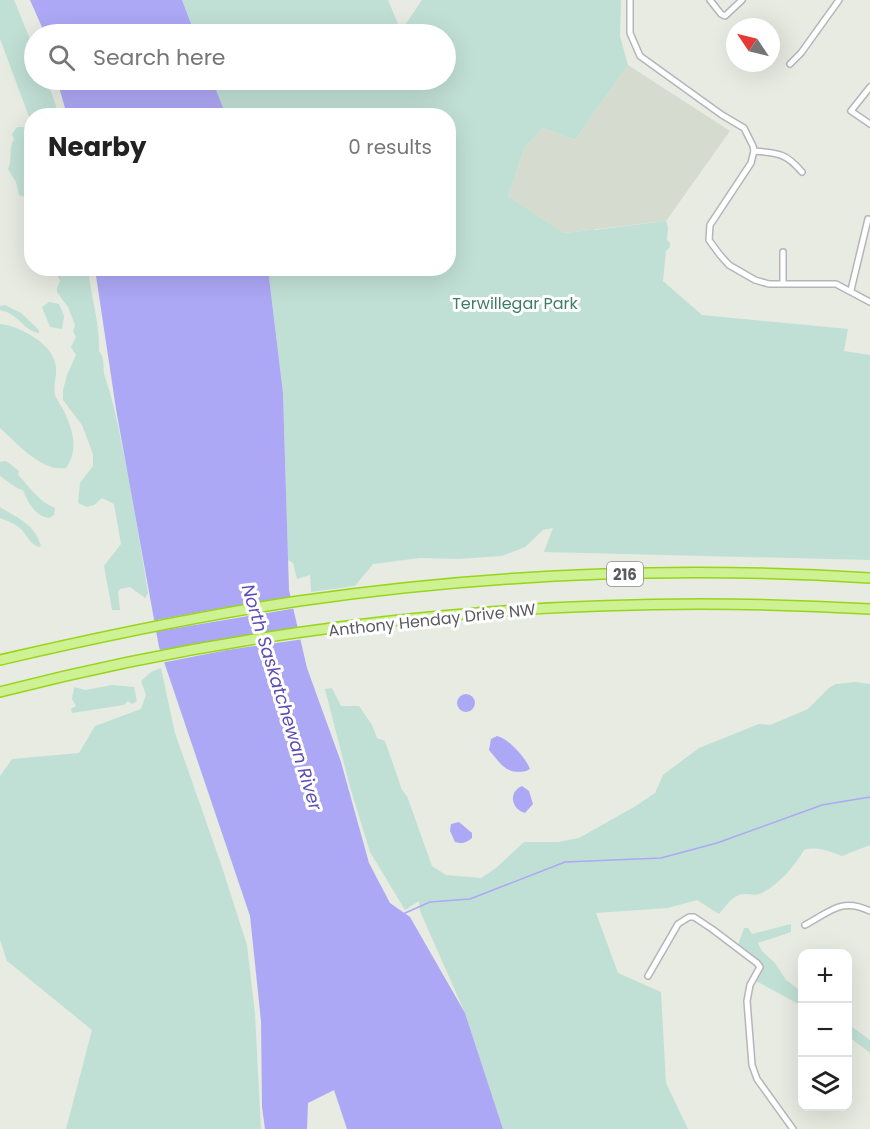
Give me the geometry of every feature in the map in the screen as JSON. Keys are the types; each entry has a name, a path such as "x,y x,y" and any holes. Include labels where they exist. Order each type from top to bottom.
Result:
{"highway":[{"name":"Anthony Henday Drive NW","path":"0,660 218,614 380,591 620,574 766,574 870,578"},
{"name":"Anthony Henday Drive NW","path":"0,692 227,644 387,622 516,611 622,606 766,605 870,609"}],"street":[{"path":"630,0 630,33 640,56 744,128 754,151 745,174 710,225 709,240 720,255 743,274 769,284 783,282 836,284 870,302"},
{"path":"710,0 725,16 742,0"},
{"path":"790,64 801,53 839,0"},
{"path":"870,87 851,111 870,124"},
{"path":"754,151 780,154 791,159 802,172"},
{"path":"851,290 868,219"},
{"path":"783,252 783,282"},
{"path":"805,925 836,907 846,904 857,905 870,911"},
{"path":"648,976 678,924 686,918 694,917 752,958 760,968 750,985 747,1002 752,1065 758,1079 793,1129"}],"shaded area":[{"path":"628,65 730,131 666,221 564,233 508,196 525,147 543,128 575,140"}],"green space":[{"path":"0,0 14,0 24,24 24,90 50,90 57,108 26,108 0,39"},
{"path":"182,0 388,0 398,24 191,24"},
{"name":"Terwillegar Park","path":"422,0 621,0 620,36 628,65 575,140 543,128 525,147 508,196 564,233 590,230 593,227 594,230 666,221 667,240 670,247 666,251 663,281 702,315 848,329 844,351 870,355 870,560 544,552 553,528 543,530 525,547 502,556 459,559 420,558 373,564 355,586 311,592 310,575 297,579 293,563 288,560 283,393 269,276 456,276 456,108 223,108 216,90 456,90 456,24 406,24"},
{"path":"17,127 24,127 24,197 19,195 16,182 8,169 14,139 12,134"},
{"path":"89,276 99,351 128,475 148,593 145,598 130,587 120,589 118,592 120,610 112,610 104,566 121,544 114,504 102,498 94,505 87,507 78,503 80,483 93,466 93,454 82,425 63,400 67,375 76,355 71,347 76,337 73,331 75,325 68,307 57,292 60,281 58,277"},
{"path":"49,302 59,304 64,316 62,329 50,327 42,307"},
{"path":"5,305 21,313 39,330 39,333 29,329 7,312 0,310 0,306"},
{"path":"0,324 26,332 43,344 54,359 55,395 67,418 73,440 72,454 66,468 48,466 39,461 0,428"},
{"path":"6,461 19,471 18,475 39,498 55,508 54,515 49,518 40,515 30,504 23,490 0,476 0,462"},
{"path":"0,507 30,527 41,546 33,544 17,526 0,518"},
{"path":"161,668 175,733 247,945 255,1014 261,1129 66,1129 92,1030 7,961 0,940 0,776 12,759 79,753 95,726 141,709 146,695 141,681 151,672"},
{"path":"855,682 870,684 870,845 842,856 818,849 804,850 791,868 769,889 760,894 736,896 719,914 697,900 668,908 596,913 618,973 661,992 666,1083 688,1129 503,1129 465,1013 420,911 419,901 405,910 370,852 350,787 325,689 332,688 341,706 359,706 372,725 377,738 385,741 432,866 446,875 481,878 496,868 524,842 558,842 579,838 634,807 655,793 663,775 699,748 759,724 770,725 808,709 830,687"},
{"path":"112,685 134,687 137,701 132,704 128,701 124,705 72,713 71,709 76,706 72,699 74,687 85,690"},
{"path":"791,924 791,932 758,943 786,980 798,989 798,1004 756,981 762,968 758,960 738,945 744,928 748,928 752,934"},
{"path":"852,1027 870,1040 870,1053 852,1039"}],"water":[{"path":"30,0 182,0 191,24 41,24"},
{"path":"60,90 216,90 223,108 65,108"},
{"name":"North Saskatchewan River","path":"96,276 269,276 283,393 289,590 307,668 341,762 369,863 390,903 410,917 465,1013 503,1129 347,1129 334,1090 308,1103 307,1129 265,1129 262,1107 261,1021 250,916 159,647 116,409"},
{"path":"462,694 470,694 475,699 473,710 462,712 457,707 457,699"},
{"path":"497,736 516,749 530,769 513,771 501,764 489,750 491,739"},
{"path":"522,786 529,791 533,804 525,813 517,808 513,800 515,792"},
{"path":"459,822 472,833 472,838 464,843 455,842 450,831 451,824"}],"pier":[{"path":"294,597 297,608 153,632 151,621"},
{"path":"301,627 304,639 227,650 161,663 157,651"}],"waterway":[{"path":"405,913 430,902 470,899 565,862 661,858 717,843 822,805 870,797"}]}
